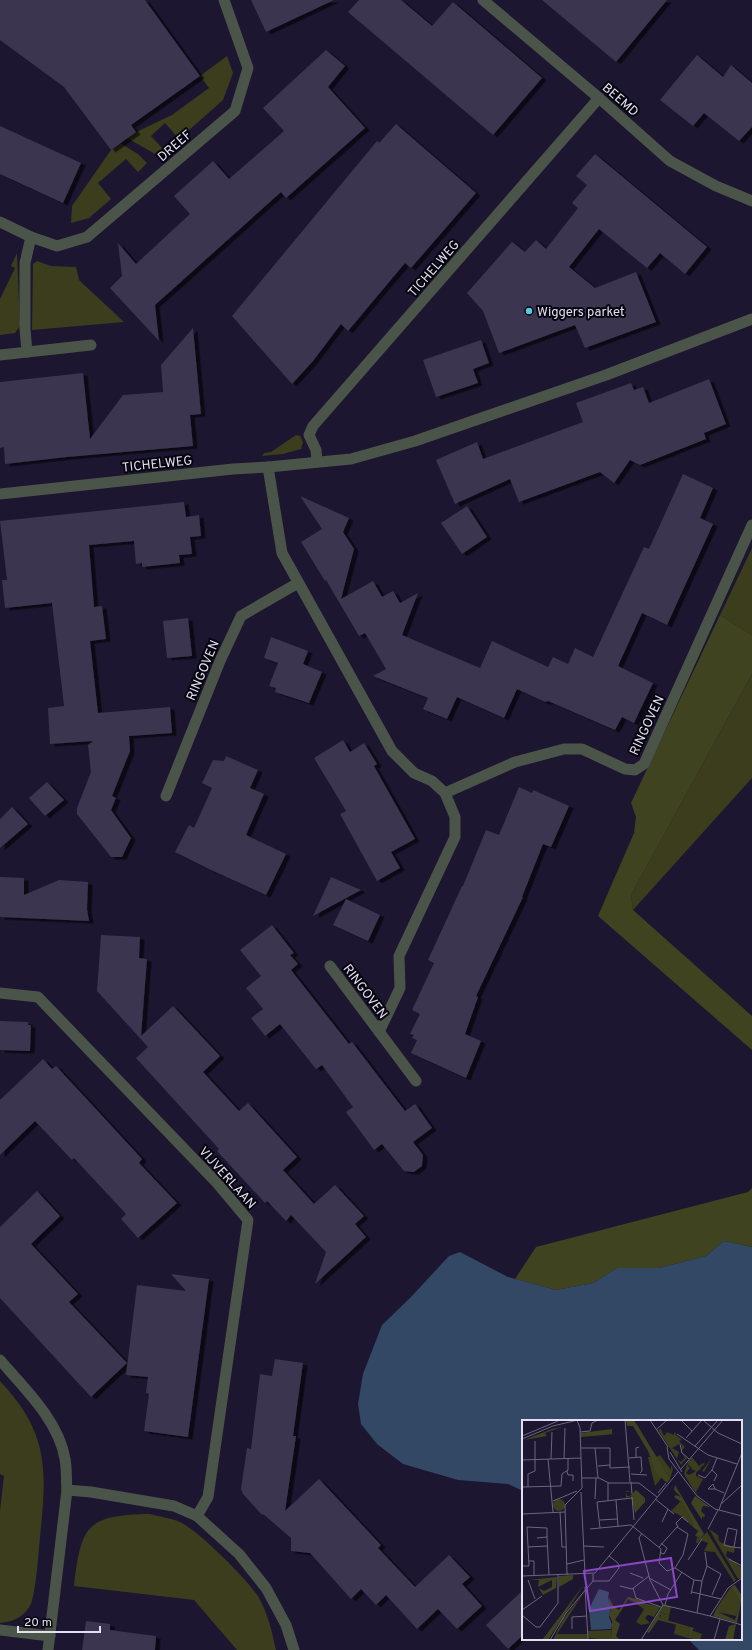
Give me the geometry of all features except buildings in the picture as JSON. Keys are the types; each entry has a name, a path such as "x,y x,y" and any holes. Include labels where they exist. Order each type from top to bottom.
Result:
{"street":[{"name":"DREEF","path":"0,222 30,237 57,246 87,237 235,111 248,68 224,0"},
{"name":"BEEMD","path":"483,0 599,98 670,161 716,186 752,202"},
{"name":"TICHELWEG","path":"317,462 316,450 309,435 313,426 599,98"},
{"path":"27,352 25,329 25,264 30,237"},
{"name":"TICHELWEG","path":"0,494 233,469 268,468 352,459 415,442 606,375 752,319"},
{"path":"0,355 91,345"},
{"name":"RINGOVEN","path":"268,468 282,553 298,583 392,751 414,773 432,781 444,793 455,817 455,837 399,956 400,988 379,1032"},
{"name":"RINGOVEN","path":"444,793 515,762 564,749 582,749 625,769 635,770 644,764 752,525"},
{"name":"RINGOVEN","path":"166,796 220,661 242,616 298,583"},
{"name":"RINGOVEN","path":"330,966 416,1081"},
{"name":"VIJVERLAAN","path":"0,993 38,997 217,1183 248,1220 208,1497 197,1516"},
{"path":"0,1360 43,1410 58,1438 65,1459 67,1490 48,1650"},
{"path":"67,1490 98,1493 174,1506 197,1516 239,1554 266,1588 286,1625 294,1650"},
{"path":"0,1630 50,1636"}],"green space":[{"path":"227,56 233,73 223,100 179,139 165,123 151,136 163,149 157,155 127,138 136,132 172,115 209,88 200,76"},
{"path":"120,143 138,154 147,163 138,172 126,159 98,183 111,199 89,218 71,223 72,206 111,150"},
{"path":"17,253 20,326 15,333 0,335 0,299 15,268 11,266"},
{"path":"37,261 51,266 76,267 79,280 124,322 32,330 33,264"},
{"path":"296,435 300,436 303,442 301,449 283,454 262,456 264,453 271,452"},
{"path":"752,548 752,635 720,615"},
{"path":"720,615 752,635 752,674 631,895 633,910 752,1016 752,1050 598,916 634,833 636,817 631,803"},
{"path":"752,674 752,778 633,910 631,895"},
{"path":"752,1188 752,1247 724,1241 706,1256 659,1268 617,1268 593,1283 556,1290 515,1279 536,1247 748,1192"},
{"path":"0,1381 16,1400 28,1418 36,1436 41,1453 44,1492 37,1569 32,1601 24,1614 20,1617 11,1621 0,1623 0,1511 4,1476 0,1474"},
{"path":"150,1514 180,1522 188,1527 210,1545 245,1580 259,1598 265,1610 276,1650 237,1650 194,1600 74,1586 80,1549 91,1528 100,1521 113,1517"}],"water":[{"path":"724,1241 752,1247 752,1650 699,1650 689,1640 742,1640 742,1420 522,1420 522,1491 508,1484 458,1480 403,1464 377,1444 361,1424 358,1404 363,1374 382,1325 410,1298 449,1256 460,1252 508,1277 556,1290 593,1283 617,1268 659,1268 706,1256"}],"place":[{"name":"Wiggers parket","path":"529,311"}]}
